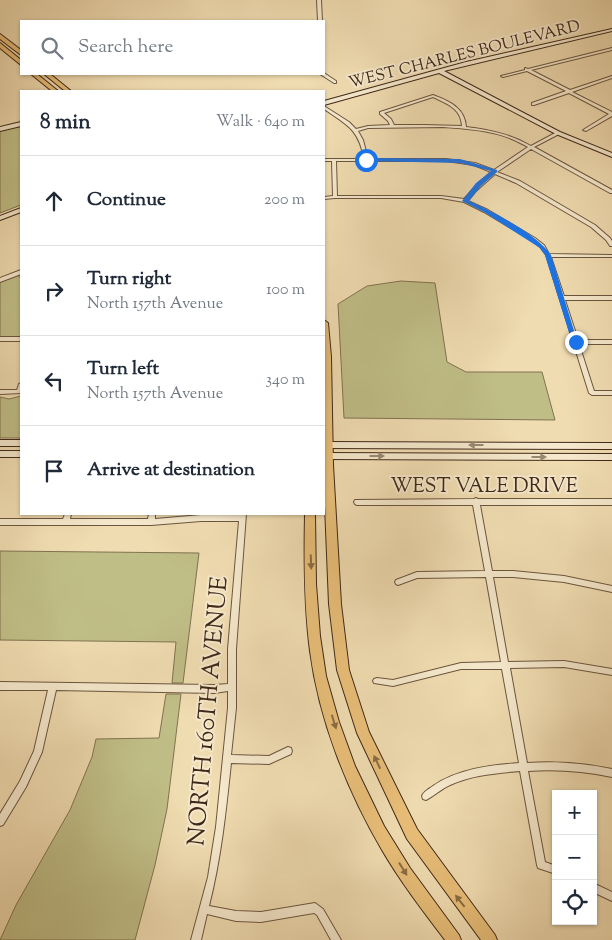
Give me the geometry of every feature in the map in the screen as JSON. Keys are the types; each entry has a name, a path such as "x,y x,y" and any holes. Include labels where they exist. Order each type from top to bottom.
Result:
{"main road":[{"path":"0,36 19,56"},
{"path":"0,45 19,56"},
{"path":"35,75 54,90"},
{"path":"48,75 67,90"},
{"path":"325,334 327,357 326,450 337,623 344,670 351,696 363,733 412,834 490,940"},
{"path":"0,454 20,454"},
{"path":"310,515 316,654 323,688 342,749 380,832 418,892 454,940"}],"street":[{"path":"319,0 320,20"},
{"name":"WEST CHARLES BOULEVARD","path":"325,105 439,71 612,30"},
{"path":"503,76 612,49"},
{"path":"526,69 612,114"},
{"path":"439,71 558,133 612,155"},
{"path":"324,75 335,82"},
{"path":"532,104 612,77"},
{"path":"392,127 390,120 381,113 433,96 461,111 464,116 464,127"},
{"path":"325,106 356,130 362,139 366,160"},
{"path":"584,130 612,114"},
{"path":"0,129 20,124"},
{"path":"356,130 368,127 464,127 501,133 612,192"},
{"path":"465,201 478,184 495,171 530,148 558,133"},
{"path":"325,160 460,161 495,171 518,182 593,226 608,239 612,246"},
{"path":"334,160 335,197"},
{"path":"325,198 442,197 465,201 486,211 533,239 542,246 548,255 592,393 612,393"},
{"path":"0,218 20,210"},
{"path":"548,255 612,256"},
{"path":"1,278 20,272"},
{"path":"562,298 612,298"},
{"path":"0,339 20,339"},
{"path":"576,342 612,342"},
{"path":"0,392 19,392 20,388"},
{"path":"0,443 20,443"},
{"path":"326,450 612,446"},
{"path":"326,450 612,457"},
{"path":"476,501 541,865 552,869"},
{"name":"WEST VALE DRIVE","path":"356,502 612,502"},
{"path":"66,522 68,515"},
{"path":"151,522 152,515"},
{"path":"0,522 151,522 243,516"},
{"name":"NORTH 160TH AVENUE","path":"196,940 218,842 232,708 232,649 243,516"},
{"path":"398,582 417,575 540,576 612,589"},
{"path":"377,681 393,683 461,666 505,664 564,664 612,672"},
{"path":"0,686 214,689 232,686"},
{"path":"0,822 23,784 38,752 53,687"},
{"path":"227,759 269,760 288,751"},
{"path":"426,796 450,780 481,771 565,767 612,773"},
{"path":"597,889 612,897"},
{"path":"204,909 236,916 261,917 315,908 320,912 336,940"}],"shaded area":[{"path":"20,126 20,205 0,213 0,131"},
{"path":"18,275 20,278 20,337 0,337 0,282"},
{"path":"401,281 435,283 447,362 466,372 542,372 555,420 344,418 338,304 367,286"},
{"path":"20,396 20,438 0,438 0,397 9,399"},
{"path":"0,551 199,553 183,683 172,683 176,642 0,640"},
{"path":"166,694 181,694 167,809 155,865 135,940 0,940 16,905 70,810 92,757 96,739 159,738"}],"route":[{"path":"366,160 460,161 495,171 478,184 465,201 486,211 542,246 548,255 576,342"}]}
